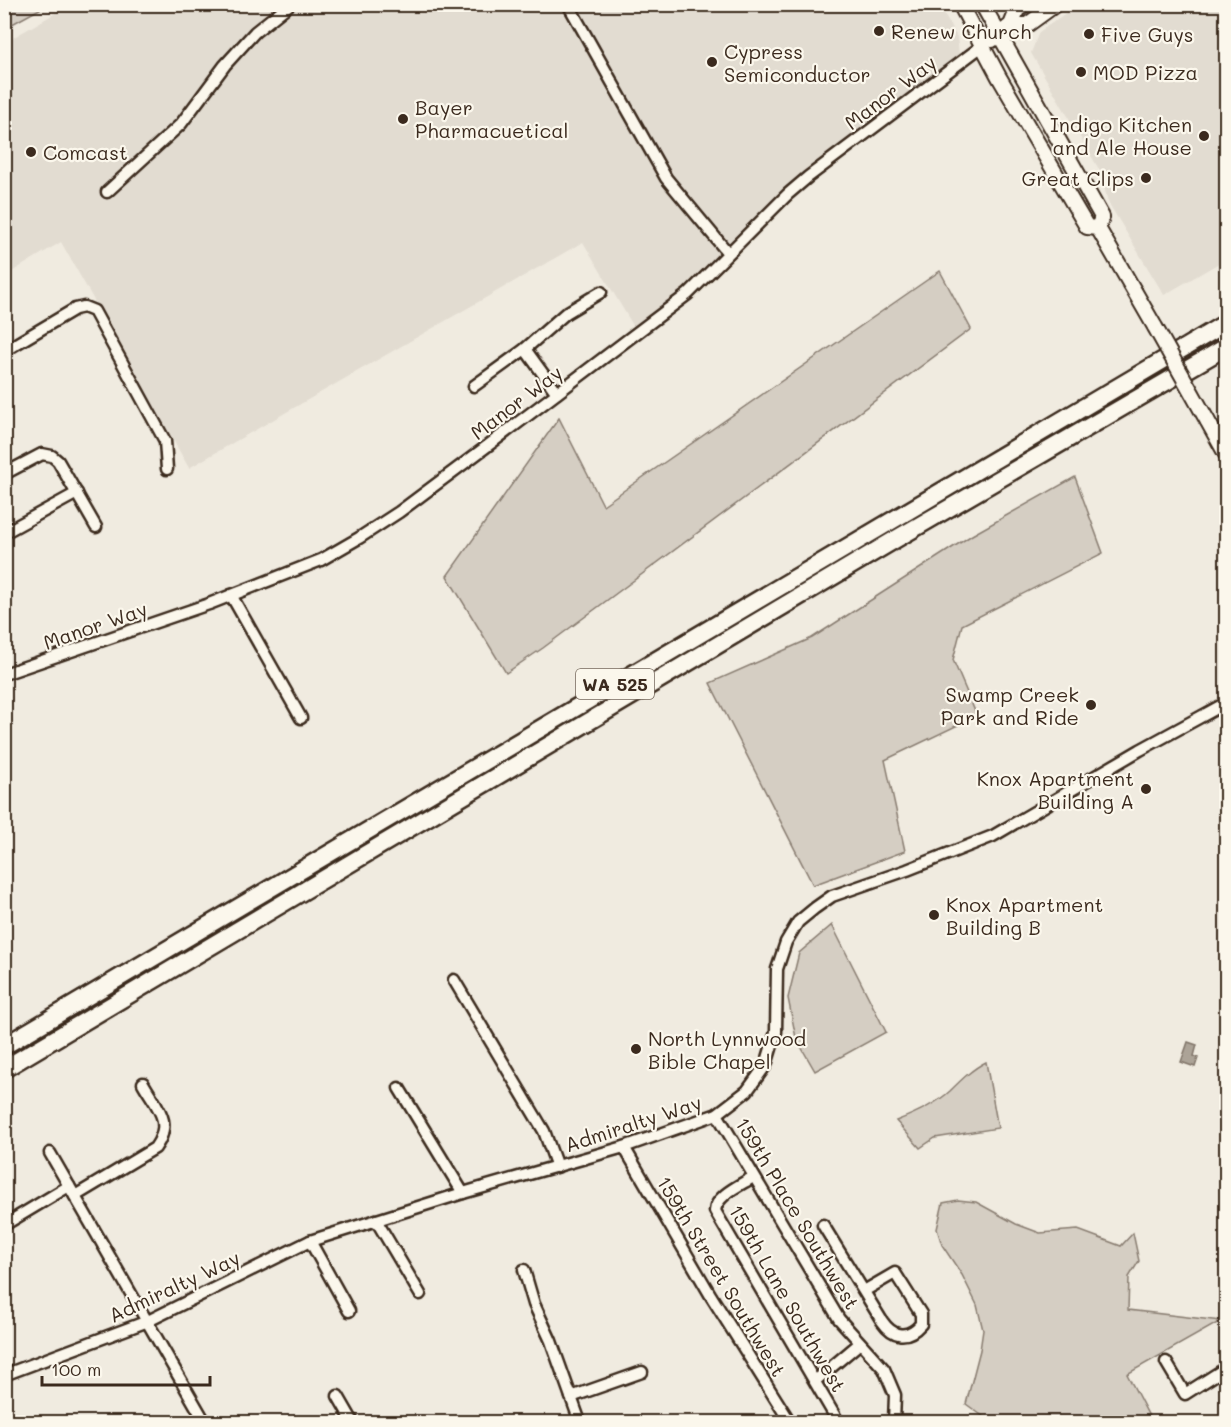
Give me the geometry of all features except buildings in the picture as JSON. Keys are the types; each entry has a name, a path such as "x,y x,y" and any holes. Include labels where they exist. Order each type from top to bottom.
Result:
{"highway":[{"name":"WA 525","path":"4,1046 1227,323"},
{"name":"WA 525","path":"4,1069 896,539 1227,347"}],"main road":[{"path":"960,4 1087,227 1098,228"},
{"path":"982,4 1102,217 1098,228 1227,454"},
{"path":"982,46 1011,25 1017,10 1024,4"},
{"path":"1011,25 1027,26 1056,4"}],"street":[{"path":"107,192 181,124 225,65 255,32 290,4"},
{"path":"568,4 666,178 728,253"},
{"name":"Manor Way","path":"4,674 231,595 321,560 360,538 399,512 688,294 788,194 822,165 982,46"},
{"path":"474,386 525,349 566,313 601,292"},
{"path":"4,351 75,309 84,307 94,311 165,441 167,469"},
{"path":"525,349 557,393"},
{"path":"4,474 42,454 52,456 58,461 96,527"},
{"path":"4,533 76,493"},
{"path":"231,595 301,718"},
{"name":"Admiralty Way","path":"4,1375 148,1321 310,1241 624,1147 717,1114 747,1091 766,1065 776,1032 777,969 786,942 798,922 815,908 832,896 907,870 993,836 1140,750 1227,703"},
{"path":"454,980 544,1131 557,1167"},
{"path":"4,1225 154,1148 163,1137 165,1122 143,1083"},
{"path":"399,1088 463,1194"},
{"name":"159th Place Southwest","path":"717,1114 839,1319 884,1369 895,1395 894,1422"},
{"name":"159th Street Southwest","path":"624,1147 711,1296 790,1422"},
{"path":"50,1153 206,1422"},
{"name":"159th Lane Southwest","path":"753,1177 720,1199 715,1211 836,1418"},
{"path":"376,1220 420,1294"},
{"path":"824,1225 864,1291 888,1330 896,1335 905,1334 915,1330 921,1324 921,1314 895,1273 864,1291"},
{"path":"310,1241 349,1311"},
{"path":"524,1270 534,1304 551,1341 580,1422"},
{"path":"815,1381 860,1342"},
{"path":"1166,1362 1185,1394 1227,1368"},
{"path":"571,1397 642,1372"},
{"path":"338,1396 352,1422"}],"shaded area":[{"path":"5,4 47,4 47,5 5,28"},
{"path":"71,4 938,4 957,37 959,54 945,74 822,165 688,294 634,327 583,242 189,468 61,242 5,276 4,43"},
{"path":"1077,5 1226,5 1226,259 1164,295 1108,202 1100,171 1031,53 1039,32"},
{"path":"940,271 971,329 543,648 506,673 447,576 559,418 603,505"},
{"path":"1075,477 1103,553 962,625 953,660 977,716 885,760 905,851 813,885 710,683 812,638 972,535"},
{"path":"832,925 886,1032 815,1071 796,1038 788,998 799,953"},
{"path":"1188,1042 1197,1045 1194,1056 1198,1058 1195,1067 1181,1062"},
{"path":"986,1062 998,1128 935,1138 920,1148 896,1121 938,1101 971,1071"},
{"path":"958,1200 976,1202 1016,1224 1040,1233 1078,1230 1121,1246 1133,1233 1139,1261 1129,1277 1128,1310 1221,1321 1127,1374 1152,1422 991,1422 966,1404 983,1330 977,1305 962,1275 942,1245 937,1229 943,1203"}],"place":[{"name":"Renew Church","path":"879,31"},
{"name":"Five Guys","path":"1089,34"},
{"name":"Cypress Semiconductor","path":"712,62"},
{"name":"MOD Pizza","path":"1081,72"},
{"name":"Bayer Pharmacuetical","path":"403,119"},
{"name":"Indigo Kitchen and Ale House","path":"1204,136"},
{"name":"Comcast","path":"31,152"},
{"name":"Great Clips","path":"1146,178"},
{"name":"Swamp Creek Park and Ride","path":"1091,705"},
{"name":"Knox Apartment Building A","path":"1146,789"},
{"name":"Knox Apartment Building B","path":"934,915"},
{"name":"North Lynnwood Bible Chapel","path":"636,1049"}]}
